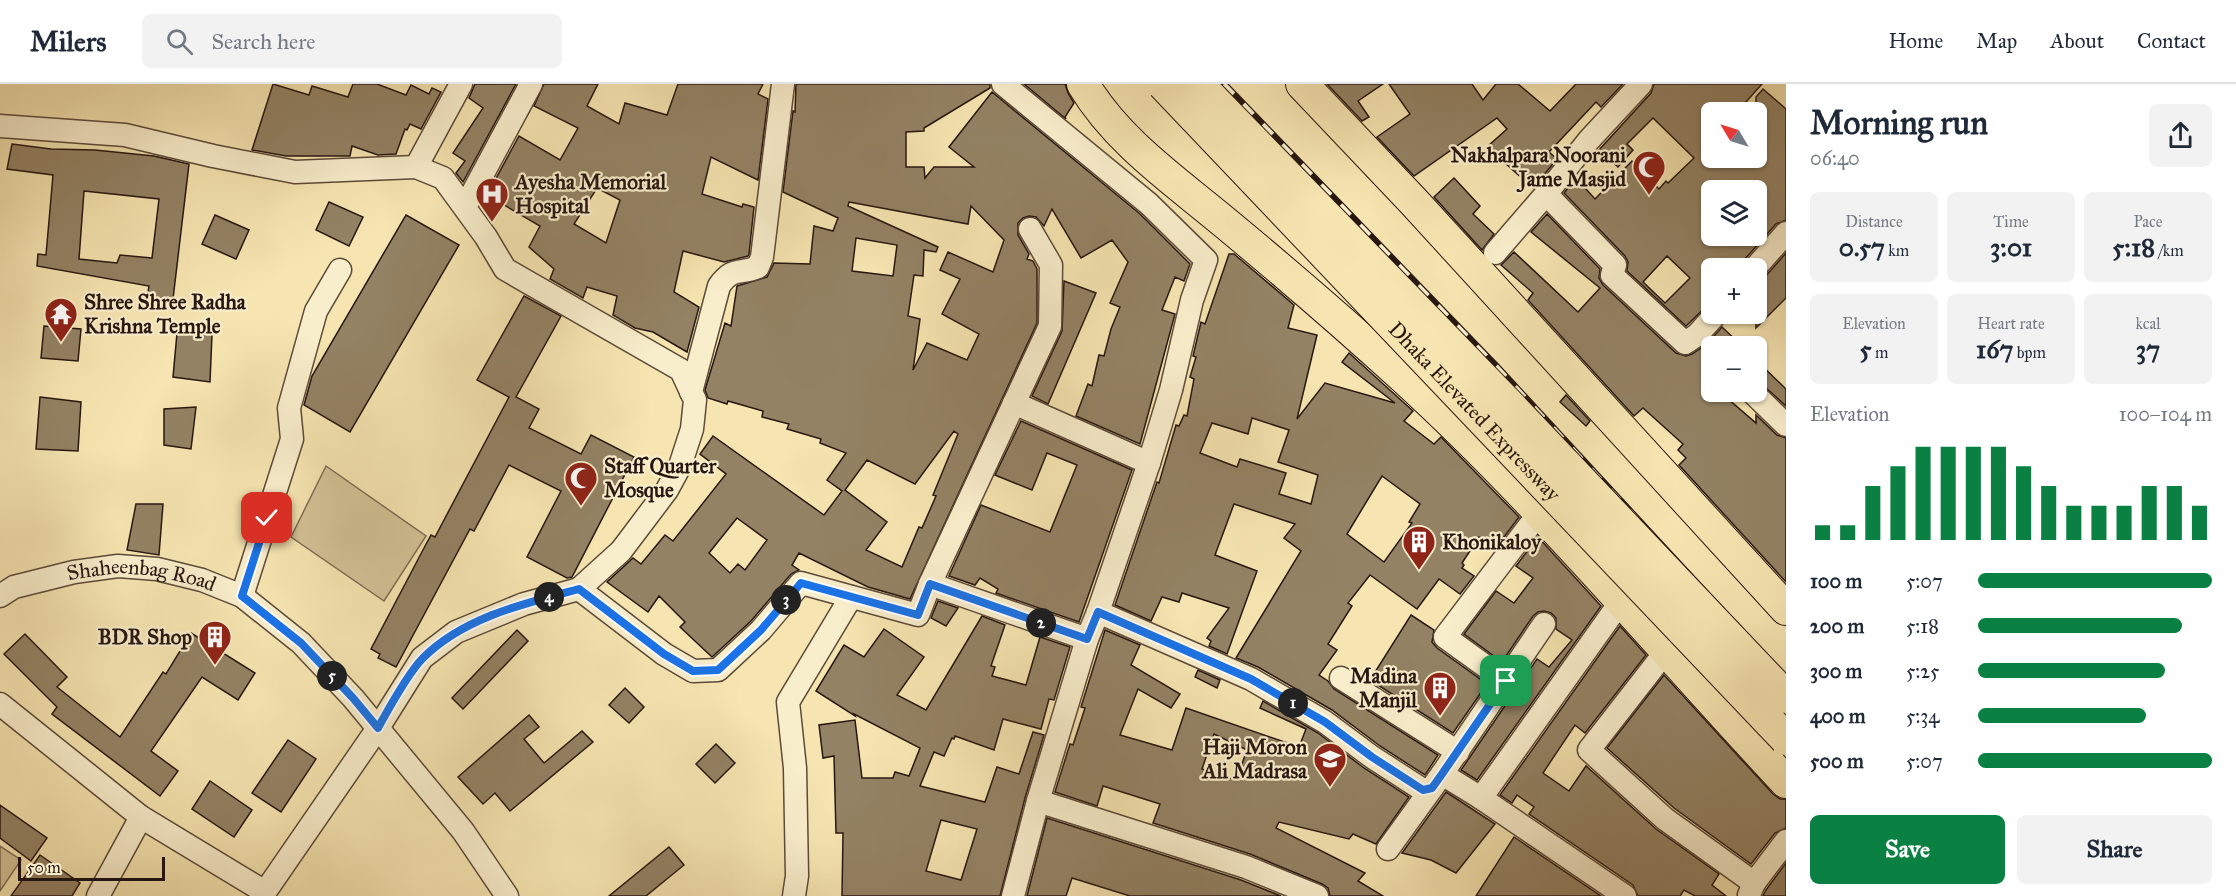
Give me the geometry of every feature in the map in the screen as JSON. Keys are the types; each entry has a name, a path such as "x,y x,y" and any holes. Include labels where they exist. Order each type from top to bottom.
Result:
{"highway":[{"path":"1083,84 1108,119 1131,144 1272,262 1403,377 1467,439 1532,505 1786,782"},
{"name":"Dhaka Elevated Expressway","path":"1163,84 1786,739"},
{"name":"Dhaka Elevated Expressway","path":"1198,84 1520,417 1786,697"},
{"path":"1302,84 1414,202 1786,609"}],"street":[{"path":"416,167 461,84"},
{"path":"465,207 531,84"},
{"path":"691,392 719,286 726,276 738,270 747,271 758,267 762,257 783,84"},
{"path":"1152,84 1318,253 1493,422 1683,628 1786,734"},
{"path":"1285,84 1594,400"},
{"path":"1495,253 1589,140 1641,84"},
{"path":"1012,87 1149,204 1206,260 1192,300 1171,390 1149,463 1087,639 1038,801 1013,896"},
{"path":"0,126 125,135 295,172 416,167 443,178 486,237 504,269 681,370 695,400 692,429 680,466 668,490 621,551 579,589 524,604 456,632 422,658 378,728 265,892 141,817 0,704"},
{"path":"1546,194 1615,265 1612,275 1685,343 1701,342"},
{"path":"579,589 664,654 693,671 718,670 761,630 801,583 918,615 930,584 1050,326 1051,265 1030,230"},
{"path":"1764,258 1786,233"},
{"path":"242,596 292,439 289,408 316,311 340,270"},
{"path":"1762,402 1786,425"},
{"path":"1014,403 1149,463"},
{"path":"1506,681 1446,637 1536,517"},
{"name":"Shaheenbag Road","path":"0,596 14,587 74,572 118,566 157,568 202,580 242,596 301,643 353,698 463,831 507,896"},
{"path":"930,584 1087,639"},
{"path":"794,896 797,876 795,768 788,702 851,597"},
{"path":"1481,798 1619,604"},
{"path":"1098,612 1251,679 1325,722 1372,757 1432,784 1481,798 1625,896"},
{"path":"1388,849 1432,784 1458,752 1544,624"},
{"path":"1663,655 1589,750 1665,819 1751,890 1786,841"},
{"path":"1341,678 1458,752"},
{"path":"1038,801 1246,867 1317,896"},
{"path":"98,896 141,817"}],"shaded area":[{"path":"326,466 426,536 384,601 291,537"},
{"path":"0,846 21,860 0,891"}],"building":[{"path":"273,84 309,95 312,86 348,97 353,84 377,84 406,95 411,85 429,94 432,88 441,92 421,129 410,124 407,130 405,129 396,154 378,155 352,146 350,156 286,156 252,150"},
{"path":"475,84 516,84 463,182 456,173 465,161 453,153 483,108 469,98"},
{"path":"544,84 598,84 587,106 619,124 625,103 667,115 678,84 763,84 758,94 768,99 758,180 711,157 702,194 742,207 743,204 754,207 749,254 724,262 683,251 674,292 699,307 687,352 653,332 635,328 613,315 617,296 587,287 583,298 550,279 554,269 529,247 540,226 487,195 519,136 560,160 578,128 534,106","holes":["597,188 620,200 606,243 574,224"]},
{"path":"796,84 990,84 990,88 924,128 924,131 906,132 906,167 924,167 925,178 934,167 974,167 949,147 992,92 1140,214 1190,264 1184,281 1175,277 1162,310 1175,314 1140,444 1076,416 1088,384 1092,386 1099,355 1104,356 1120,307 1110,303 1128,262 1112,240 1081,258 1052,209 1044,226 1036,217 1023,218 1018,223 1018,235 1029,254 1027,259 1033,261 1037,269 1037,323 910,599 868,587 799,553 792,565 799,570 791,574 751,621 712,657 680,627 685,622 659,596 648,612 607,582 633,558 641,564 665,535 673,541 726,474 700,454 713,436 824,515 842,491 827,480 846,453 820,443 821,439 787,429 789,424 762,417 763,411 708,398 705,390 725,323 731,326 737,286 767,277 774,263 810,264 814,226 833,231 838,218 783,192 793,111 795,112","holes":["849,202 968,224 971,206 1004,240 993,272 948,252 940,270 960,279 942,314 979,334 967,360 927,343 913,370 920,319 908,316 914,275 923,276 924,250 936,252 938,247 848,206","856,238 897,245 893,276 852,271","954,431 958,434 933,495 936,496 922,528 919,527 902,567 866,550 887,522 845,490 867,460 915,484","737,518 767,540 745,570 738,564 730,573 709,553"]},
{"path":"1024,84 1065,84 1074,103 1066,119"},
{"path":"1327,84 1383,84 1358,101 1369,117 1362,121"},
{"path":"1389,84 1472,84 1483,100 1496,84 1518,84 1550,111 1576,84 1623,84 1601,107 1596,102 1549,152 1557,159 1533,188 1487,147 1507,129 1497,118 1414,176 1377,137 1410,114"},
{"path":"1654,84 1762,84 1746,102 1701,102 1701,168 1767,168 1767,102 1756,102 1756,97 1763,89 1786,109 1786,220 1776,224 1767,234 1767,180 1701,180 1701,246 1757,246 1746,258 1701,258 1701,312 1686,326 1627,271 1628,262 1625,256 1564,193 1576,178 1595,199 1632,161 1659,189 1694,158 1653,118 1627,144 1633,150 1618,167 1599,150 1651,93","holes":["1667,256 1690,278 1665,303 1643,282"]},
{"path":"12,144 154,156 189,164 173,299 147,298 149,286 37,266 38,254 46,255 53,175 7,169","holes":["84,191 159,199 152,258 120,255 117,263 79,259"]},
{"path":"1454,178 1480,206 1473,214 1494,234 1482,250 1434,197"},
{"path":"329,202 363,217 349,246 316,230"},
{"path":"1547,214 1600,269 1599,278 1603,285 1676,353 1686,356 1701,348 1701,402 1732,402 1756,423 1756,415 1777,435 1786,438 1786,582 1679,465 1686,458 1678,450 1683,444 1643,408 1634,416 1528,300 1533,293 1501,265 1514,252 1578,312 1600,288 1531,232"},
{"name":"Shree Shree Radha Krishna Temple","path":"215,215 249,230 236,259 202,244"},
{"path":"406,215 459,245 350,432 304,405 312,376"},
{"path":"1786,253 1786,298 1767,317 1767,275"},
{"path":"1229,254 1234,254 1294,305 1288,328 1317,335 1297,419 1325,383 1395,403 1342,362 1349,353 1413,411 1404,421 1434,444 1441,437 1519,517 1495,549 1479,537 1462,563 1464,565 1462,568 1474,576 1460,594 1439,579 1417,609 1370,575 1348,603 1352,606 1328,644 1337,650 1319,675 1334,689 1438,755 1425,775 1380,746 1332,710 1258,667 1236,658 1301,551 1284,538 1295,524 1234,504 1215,555 1257,571 1227,654 1209,646 1211,641 1207,638 1229,608 1182,593 1179,602 1162,597 1151,621 1115,605 1157,482 1159,483 1176,425 1179,426 1184,415 1187,416 1194,379 1190,377 1196,357 1193,356 1201,322 1205,324","holes":["1252,418 1289,430 1278,462 1318,475 1311,504 1279,494 1286,473 1240,459 1237,467 1200,453 1212,423 1248,434","1382,476 1420,504 1409,522 1412,523 1384,562 1347,534"]},
{"path":"1064,281 1096,293 1048,404 1032,396 1062,331"},
{"path":"524,296 561,316 516,397 539,409 529,428 581,454 591,435 634,457 572,577 567,578 527,557 561,491 509,465 474,531 470,529 396,667 378,658 380,654 371,649 431,535 435,537 509,397 477,380"},
{"name":"Shree Shree Radha Krishna Temple","path":"44,326 81,329 78,361 41,358"},
{"path":"1722,327 1731,336 1714,336"},
{"path":"177,333 212,334 210,382 173,377"},
{"path":"1767,371 1786,389 1786,406 1767,389"},
{"path":"1566,395 1590,421 1586,426 1560,402"},
{"path":"40,397 81,402 78,451 36,449"},
{"path":"196,407 191,449 164,445 164,409"},
{"path":"1021,421 1132,470 1079,622 996,593 998,589 980,578 975,585 949,576 981,505 1050,532 1077,465 1047,453 1032,490 995,475"},
{"path":"136,504 163,504 159,555 127,550"},
{"path":"1538,537 1601,606 1477,780 1461,770 1537,659 1549,667 1572,640 1556,629 1556,618 1544,611 1533,616 1502,662 1464,634 1496,591 1514,603 1533,578 1516,566"},
{"path":"938,601 958,608 946,626 931,618"},
{"path":"1411,615 1434,630 1432,642 1437,648 1487,684 1453,733 1370,680"},
{"path":"982,616 1005,625 991,666 995,667 992,676 1026,685 1040,637 1070,647 1054,700 1049,699 1041,729 1003,719 994,750 955,736 944,756 934,752 920,786 985,802 997,767 1019,774 1033,732 1044,735 1000,896 842,896 843,833 836,833 834,756 823,758 819,725 855,720 862,778 893,778 895,772 909,776 920,748 854,714 855,716 816,691 844,645 864,657 884,629 924,657 897,695 926,710","holes":["941,820 977,829 961,880 926,871"]},
{"path":"1620,626 1646,655 1585,733 1575,725 1543,773 1569,791 1586,766 1656,829 1719,874 1712,885 1726,896 1695,896 1684,890 1680,896 1638,896 1633,885 1529,814 1534,807 1517,795 1512,803 1500,795"},
{"path":"517,630 528,641 463,709 452,698"},
{"path":"1105,630 1140,645 1131,665 1180,694 1171,708 1138,689 1120,735 1172,750 1186,708 1299,747 1306,729 1260,708 1263,701 1318,733 1364,768 1409,797 1376,844 1353,834 1349,839 1279,822 1276,828 1365,873 1358,881 1383,896 1330,896 1328,888 1322,884 1250,854 1153,823 1160,804 1103,786 1097,806 1055,792 1070,744 1073,745 1085,708 1081,707","holes":["1214,734 1247,750 1236,780 1202,769"]},
{"path":"191,633 255,673 238,700 202,677 151,751 178,771 160,796 52,714 57,707 4,654 25,634 67,677 57,687 120,737 163,672 166,674"},
{"path":"1198,670 1220,680 1217,688 1195,677"},
{"path":"1664,675 1773,794 1780,799 1786,799 1786,828 1775,833 1751,864 1674,808 1607,748"},
{"path":"625,688 644,707 629,723 609,705"},
{"path":"529,715 539,727 524,739 544,763 582,731 593,742 510,811 495,793 483,804 458,777"},
{"path":"288,740 316,759 281,812 252,793"},
{"path":"716,744 735,763 715,783 696,764"},
{"path":"210,781 252,810 234,837 192,809"},
{"path":"1446,792 1495,824 1456,873 1431,860 1402,853"},
{"path":"0,805 47,838 31,861 0,838"},
{"path":"1047,818 1241,880 1281,896 1130,896 1072,878 1066,896 1027,896"},
{"path":"1514,837 1601,896 1476,896"},
{"path":"669,847 684,865 646,896 609,896"},
{"path":"40,855 80,883 72,896 11,896"},
{"path":"1786,863 1786,896 1763,896 1766,890"}],"tram line":[{"path":"1197,84 1484,381 1786,702"}],"railway":[{"path":"1224,84 1498,368 1786,680"}],"place":[{"name":"Nakhalpara Noorani Jame Masjid","path":"1649,196"},
{"name":"Ayesha Memorial Hospital","path":"492,223"},
{"name":"Shree Shree Radha Krishna Temple","path":"61,343"},
{"name":"Staff Quarter Mosque","path":"581,507"},
{"name":"Khonikaloy","path":"1419,571"},
{"name":"BDR Shop","path":"215,666"},
{"name":"Madina Manjil","path":"1440,717"},
{"name":"Haji Moron Ali Madrasa","path":"1330,788"}],"route":[{"path":"267,518 242,596 301,643 378,728 422,658 456,632 524,604 579,589 664,654 693,671 718,670 761,630 801,583 918,615 930,584 1087,639 1098,612 1251,679 1325,722 1372,757 1423,790 1432,788 1506,681"}]}
